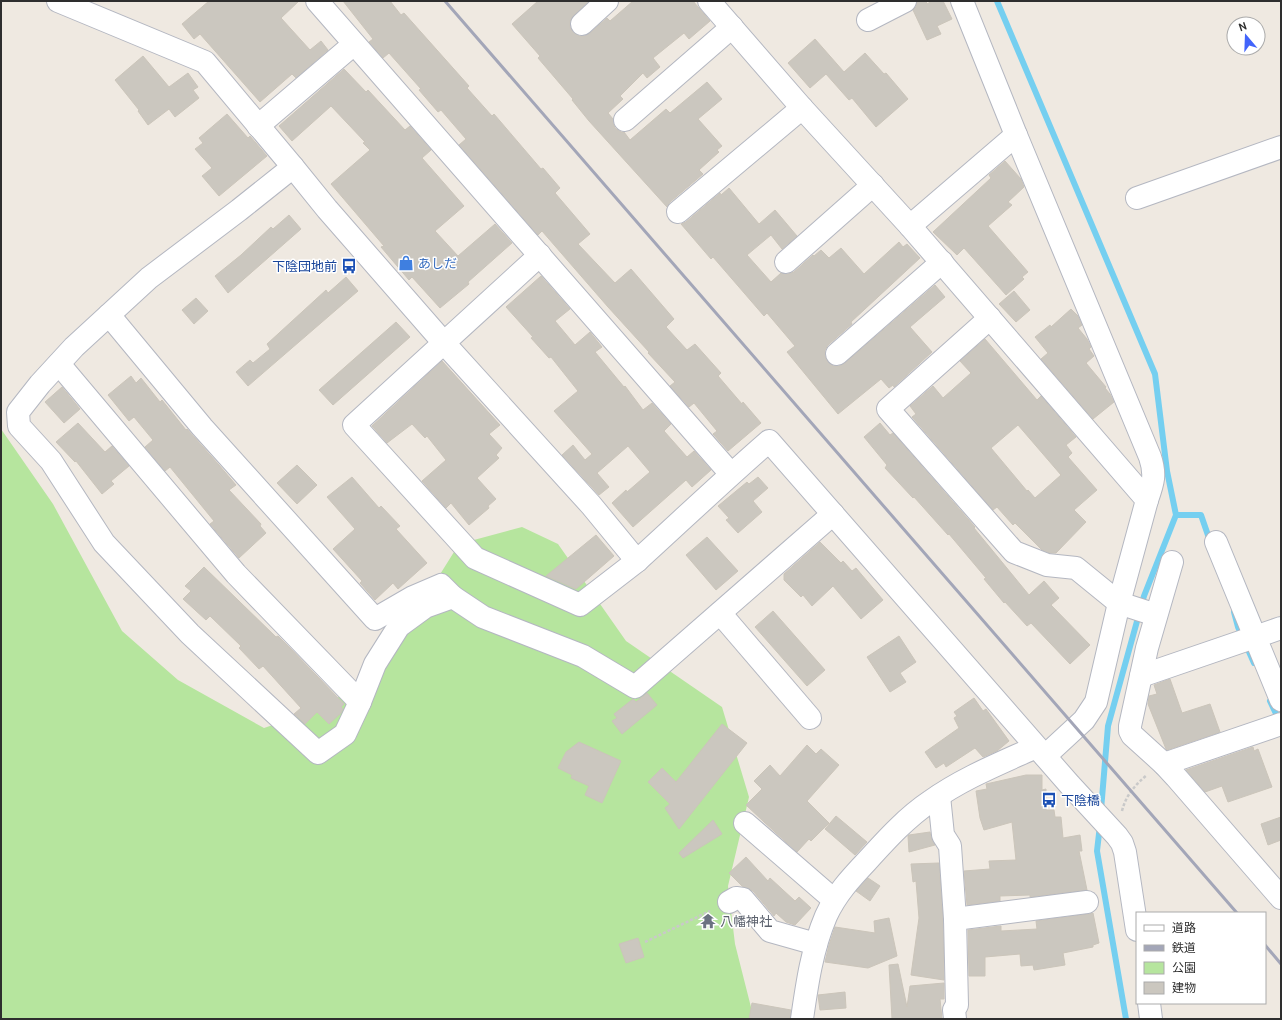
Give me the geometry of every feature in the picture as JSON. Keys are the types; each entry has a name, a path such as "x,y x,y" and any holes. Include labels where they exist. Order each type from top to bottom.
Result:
{"street":[{"path":"58,1 205,62 327,209 444,343 591,505 637,561"},
{"path":"317,1 731,474"},
{"path":"582,24 607,1"},
{"path":"709,1 802,108 942,262 1147,500"},
{"path":"868,20 905,1"},
{"path":"802,1019 816,944 834,900 849,881 894,833 919,810 957,785 1040,752 1084,720 1096,702 1123,604 1147,500 1153,484 1154,475 1150,457 962,1"},
{"path":"625,120 732,27"},
{"path":"258,126 354,44"},
{"path":"678,212 802,108"},
{"path":"910,226 1016,135"},
{"path":"1137,198 1281,147"},
{"path":"293,167 149,278 74,347 40,384 18,412 19,426 51,461 104,543 190,634 318,753 345,734 375,664 399,626 425,607 453,598"},
{"path":"786,262 873,185"},
{"path":"540,255 354,425 475,558 580,605 637,561 769,441 1124,847 1136,924"},
{"path":"836,354 942,262"},
{"path":"109,316 202,427 375,619 413,597 441,585 453,598 483,617 583,656 635,687 833,514"},
{"path":"990,318 888,409 1014,552 1047,565 1076,568 1123,604 1152,614"},
{"path":"59,364 236,574 360,702"},
{"path":"1216,542 1246,640 1281,700"},
{"path":"1172,562 1152,614 1130,731 1132,736 1164,764 1281,898"},
{"path":"720,613 810,718"},
{"path":"1141,676 1281,628"},
{"path":"1164,764 1281,724"},
{"path":"939,796 943,835 950,846 955,919 957,1005 954,1010 955,1019"},
{"path":"745,823 834,900"},
{"path":"729,902 736,898 743,899 770,931 816,944"},
{"path":"955,919 1087,902"},
{"path":"1149,1004 1151,1019"}],"path":[{"path":"1122,811 1124,802 1131,790 1146,776"},
{"path":"645,942 729,902"}],"green space":[{"path":"1,429 53,504 122,631 178,680 264,728 326,707 387,659 459,544 522,527 558,544 626,641 722,707 749,797 728,886 735,944 754,1019 1,1019"}],"building":[{"path":"209,1 299,1 281,18 310,50 321,41 328,50 296,78 292,74 260,102 200,34 194,39 182,24"},
{"path":"343,1 390,1 401,15 404,13 469,86 467,88 492,116 494,114 541,169 543,168 560,188 555,193 590,234 578,244 615,283 631,269 674,319 666,327 687,350 695,344 721,373 718,376 761,423 728,451 713,434 717,431 694,403 689,407 670,386 675,382 648,353 649,352 542,231 538,235 459,145 466,139 441,110 438,112 419,90 421,89 389,53 383,58 369,42 373,39"},
{"path":"538,1 589,1 574,15 570,21 570,27 573,32 579,36 585,36 590,33 607,18 610,21 633,1 693,1 710,21 689,39 684,33 653,58 660,67 647,78 643,73 620,96 623,99 608,113 613,119 615,128 621,132 624,132 630,140 666,109 670,113 707,82 722,99 698,119 722,146 717,150 719,152 699,170 703,174 670,202 667,207 589,121 572,100 573,99 538,58 540,56 512,24"},
{"path":"917,1 926,1 927,4 932,1 943,1 952,19 937,26 941,34 927,40 913,10 916,7"},
{"path":"815,39 844,72 865,53 884,74 886,73 908,99 876,127 852,98 849,100 826,74 810,88 788,63"},
{"path":"143,56 169,87 188,73 198,87 193,90 199,98 175,117 169,109 148,125 138,111 139,110 115,80"},
{"path":"344,69 366,92 368,90 405,130 410,126 431,150 422,158 464,206 435,231 458,256 495,224 512,243 468,282 469,284 440,308 412,277 409,280 381,247 384,246 331,184 370,150 363,143 365,142 331,106 292,141 279,126"},
{"path":"227,114 248,138 250,136 267,156 219,196 202,176 212,168 195,149 203,143 199,138"},
{"path":"1005,161 1021,179 1024,187 1008,202 1012,205 988,226 1028,272 1022,277 1024,279 1006,295 964,248 957,255 933,232 991,178 989,175"},
{"path":"729,188 759,224 775,210 797,236 782,249 771,235 747,255 771,282 781,273 788,274 794,272 821,250 829,258 841,248 864,274 899,242 903,247 907,244 920,258 851,322 852,324 828,345 825,350 825,356 828,362 833,366 839,366 845,363 935,285 945,297 910,327 932,352 894,387 893,385 889,388 881,379 838,414 787,352 795,346 767,313 764,316 713,257 711,259 681,224 686,222 720,193 721,195"},
{"path":"289,215 301,229 228,293 215,276 241,255 271,227 273,229"},
{"path":"541,276 570,309 555,321 575,345 590,332 602,347 595,352 624,387 625,386 643,410 652,403 671,424 664,431 687,457 694,451 711,470 692,487 686,480 633,527 612,503 626,490 627,492 650,472 628,446 597,473 609,487 599,495 562,455 573,445 585,460 592,454 554,411 578,391 551,357 549,358 531,338 533,337 506,307"},
{"path":"346,277 358,291 248,386 236,372 250,360 253,363 270,349 267,344 326,290 328,293"},
{"path":"1014,291 1030,310 1016,322 999,304"},
{"path":"196,298 208,311 194,324 182,310"},
{"path":"1071,309 1078,316 1082,325 1078,328 1087,339 1091,347 1089,349 1094,356 1086,363 1106,387 1105,388 1114,402 1093,419 1041,359 1048,353 1035,337 1050,325 1051,327"},
{"path":"396,322 410,337 333,405 319,390"},
{"path":"985,339 1037,400 1041,396 1076,437 1066,445 1072,453 1068,457 1097,490 1074,510 1086,522 1056,553 1050,553 1042,550 1015,523 1013,525 997,507 993,510 912,417 916,414 910,406 933,386 943,398 971,373 960,361","holes":["1018,425 1061,475 1035,498 1028,490 1027,491 991,448"]},
{"path":"442,361 500,425 489,434 502,448 496,455 499,458 477,478 496,499 488,506 489,508 469,525 451,503 446,508 422,481 446,460 427,436 425,438 412,424 387,443 372,426"},
{"path":"131,376 136,383 141,378 160,402 162,400 186,430 187,429 236,485 229,490 261,524 260,526 266,533 239,558 210,524 214,521 170,467 165,471 145,447 153,440 134,417 129,421 108,395"},
{"path":"62,387 80,409 64,423 45,402"},
{"path":"78,423 105,452 112,446 129,466 111,481 114,484 102,494 76,461 75,462 56,442"},
{"path":"880,423 890,435 893,433 975,527 974,528 1029,595 1044,581 1059,598 1051,605 1090,645 1070,664 1031,623 1027,626 1005,602 1004,603 984,579 986,578 949,534 948,535 914,497 913,498 885,468 887,465 864,437"},
{"path":"297,465 317,485 297,504 277,483"},
{"path":"352,477 379,508 381,506 400,526 396,529 427,563 398,589 393,583 375,600 360,583 362,581 333,549 355,529 327,497"},
{"path":"758,477 768,488 753,501 762,512 738,533 726,520 729,518 718,506 747,482 749,484"},
{"path":"596,535 614,556 576,589 546,576"},
{"path":"707,537 738,571 716,590 686,555"},
{"path":"820,542 841,563 843,561 852,571 856,568 883,600 861,619 833,586 812,606 803,595 801,597 784,580 784,574"},
{"path":"204,567 276,637 278,636 344,704 341,707 343,709 341,713 329,724 317,712 305,724 294,714 301,708 263,666 259,669 239,648 241,646 210,616 206,620 183,599 191,591 185,586"},
{"path":"773,611 825,670 807,686 755,627"},
{"path":"899,636 916,662 900,673 906,682 890,692 867,657"},
{"path":"1170,679 1182,713 1210,704 1220,732 1167,750 1166,749 1148,704 1149,696 1157,694 1154,685"},
{"path":"647,693 657,705 622,734 612,721 617,718 614,714 633,699 636,702"},
{"path":"974,698 983,711 986,709 1009,741 997,751 983,757 975,748 946,767 944,763 936,768 925,752 959,728 954,718 957,716 954,712"},
{"path":"722,724 747,743 679,829 665,808 670,804 648,782 662,768 676,782"},
{"path":"579,742 621,761 602,803 585,795 589,786 571,778 572,775 558,768 566,752"},
{"path":"807,745 816,754 821,749 839,765 807,801 829,823 811,841 809,839 797,852 746,805 762,789 754,781 770,765 780,776"},
{"path":"1253,747 1254,751 1258,749 1272,787 1228,802 1222,786 1205,792 1186,770"},
{"path":"1026,775 1042,775 1042,790 1046,789 1046,810 1054,810 1055,817 1061,817 1063,838 1080,835 1082,851 1079,851 1087,890 1030,897 1030,895 1000,896 1000,901 967,905 964,871 990,869 989,861 1016,860 1012,822 984,830 980,818 976,791 987,789 986,784"},
{"path":"836,816 867,842 855,855 825,829"},
{"path":"1281,817 1281,840 1268,845 1261,824"},
{"path":"713,820 722,834 683,858 679,853"},
{"path":"930,832 935,845 909,852 909,835"},
{"path":"746,857 768,881 770,878 795,901 799,897 811,908 795,925 786,922 776,913 774,916 753,891 742,886 729,873"},
{"path":"939,863 943,920 944,980 911,975 919,918 916,881 913,882 911,864"},
{"path":"868,878 880,886 870,901 856,891"},
{"path":"1093,913 1099,943 1093,945 1093,947 1063,953 1065,965 1034,970 1033,965 1021,966 1020,954 985,957 985,976 969,976 968,930 1001,926 1001,931 1037,929 1036,921"},
{"path":"889,918 897,956 868,968 825,962 835,927 875,933 874,921"},
{"path":"638,938 644,957 626,963 619,944"},
{"path":"898,964 907,1007 910,986 944,983 944,999 940,999 942,1019 892,1019 889,965"},
{"path":"845,992 846,1008 820,1010 818,995"},
{"path":"752,1003 791,1010 790,1019 749,1019"}],"waterway":[{"path":"997,1 1155,374 1167,471 1176,515 1144,596 1108,726 1101,810"},
{"path":"1176,515 1201,515 1210,541"},
{"path":"1234,612 1238,627 1254,663"},
{"path":"1270,701 1279,720"},
{"path":"1100,825 1097,851 1126,1019"}],"railway":[{"path":"445,1 1236,912"},
{"path":"1266,946 1281,964"}],"place":[{"name":"あしだ","path":"406,263"},
{"name":"下陰団地前","path":"349,266"},
{"name":"下陰橋","path":"1049,800"},
{"name":"八幡神社","path":"708,921"}]}
